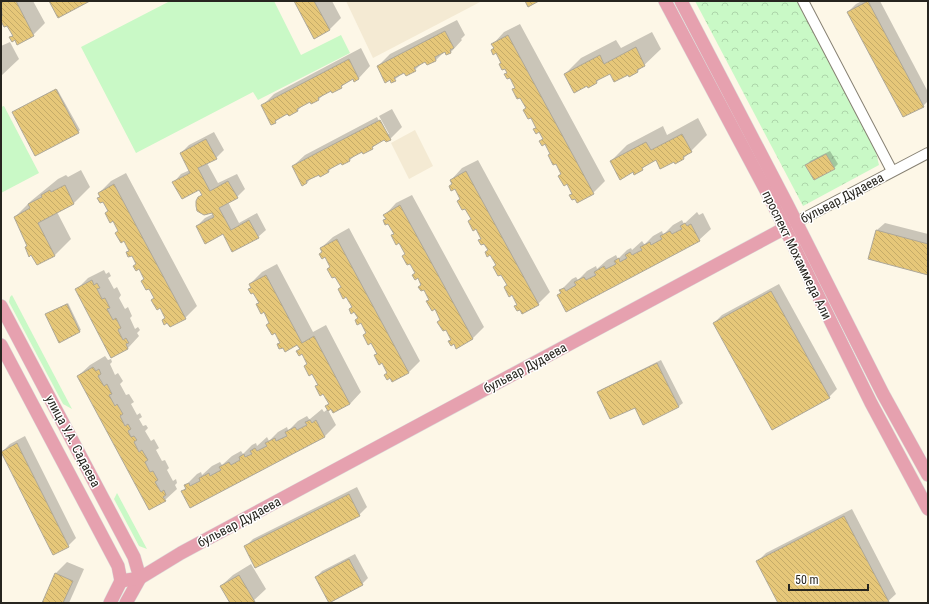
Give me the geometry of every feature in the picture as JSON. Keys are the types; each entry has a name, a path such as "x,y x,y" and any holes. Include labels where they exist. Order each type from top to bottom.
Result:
{"main road":[{"name":"проспект Мохаммеда Али","path":"665,1 791,225 928,475"},
{"name":"проспект Мохаммеда Али","path":"681,1 791,225 871,403 928,509"},
{"name":"бульвар Дудаева","path":"121,581 140,578 209,538 791,225"},
{"name":"улица У.А. Садаева","path":"1,306 134,557 140,578"},
{"name":"улица У.А. Садаева","path":"1,345 118,566 121,581"},
{"path":"126,603 140,578"},
{"path":"110,603 121,581"}],"street":[{"path":"803,1 892,172"},
{"name":"бульвар Дудаева","path":"791,225 928,153"}],"shaded area":[{"path":"346,1 482,1 373,58"},
{"path":"415,130 433,166 409,179 391,143"}],"green space":[{"path":"170,1 274,1 301,55 341,35 350,53 258,100 253,92 136,153 81,47"},
{"path":"695,1 798,1 875,148 879,165 803,206"},
{"path":"4,106 39,173 1,193 1,107"},
{"path":"12,295 72,409 63,404 9,302"},
{"path":"117,493 147,549 139,546 114,499"}],"building":[{"path":"1,1 16,1 34,36 17,45 15,40 12,42 9,37 13,36 7,26 4,27 1,21"},
{"path":"49,1 90,1 58,18"},
{"path":"294,1 314,1 330,30 314,39"},
{"path":"525,1 539,1 528,7"},
{"path":"868,1 924,107 903,117 847,12"},
{"path":"445,31 454,48 450,50 451,53 446,55 445,52 435,57 436,61 427,65 425,62 414,68 416,71 406,76 404,73 394,78 396,81 391,83 390,80 385,83 377,66"},
{"path":"508,35 594,194 577,203 575,199 572,200 569,195 572,194 567,184 564,186 558,176 561,174 556,164 553,165 545,144 542,146 539,141 543,139 539,132 536,134 533,129 536,128 531,118 528,119 523,110 526,108 520,98 517,99 512,89 515,88 510,78 507,79 504,74 507,73 505,69 502,70 499,64 501,63 496,53 493,55 491,50 494,48 491,44"},
{"path":"636,47 645,66 637,70 638,72 614,82 610,74 596,81 597,83 588,88 587,86 574,93 564,74 600,55 604,64"},
{"path":"349,59 359,79 354,82 353,79 341,86 342,88 332,93 331,91 318,98 319,100 311,104 310,102 297,109 298,111 289,116 287,114 271,125 261,105"},
{"path":"56,89 79,133 35,156 12,112"},
{"path":"380,120 391,140 386,142 384,140 372,147 373,149 363,154 362,152 349,159 350,161 342,165 341,163 328,170 329,172 320,177 319,175 306,181 307,183 302,186 292,166"},
{"path":"682,134 692,152 683,157 684,159 660,169 656,160 642,168 643,170 634,175 633,172 620,180 610,161 646,142 651,150"},
{"path":"206,139 217,159 198,168 210,191 228,181 238,198 219,208 231,230 249,220 259,238 232,252 223,234 205,244 196,226 214,217 212,213 204,215 197,211 196,201 198,197 202,195 199,190 182,199 172,182 190,173 180,153"},
{"path":"826,154 835,169 814,180 805,165"},
{"path":"466,171 539,305 522,314 520,310 517,311 514,306 517,305 512,295 509,297 504,287 507,285 501,275 498,276 493,267 496,265 490,255 487,257 485,252 488,250 484,244 481,245 478,240 481,239 476,229 473,231 468,221 471,219 465,209 462,210 457,201 460,199 455,189 451,191 449,186 452,184 450,180"},
{"path":"114,184 186,319 170,327 167,323 164,325 162,320 165,318 160,308 157,310 151,300 154,298 149,289 146,290 141,281 144,279 139,269 136,271 133,266 136,264 132,256 128,257 126,252 129,251 124,241 121,243 115,233 118,231 113,221 110,223 105,213 108,211 103,202 100,203 97,198 100,197 98,193"},
{"path":"65,185 74,204 38,223 55,256 37,265 31,255 29,257 25,247 27,246 14,217 30,208 28,204 42,197 41,195"},
{"path":"400,205 473,339 456,349 454,344 451,346 448,341 451,340 446,330 443,331 437,322 440,320 435,309 432,311 426,301 429,300 424,290 421,291 418,287 421,285 418,278 415,280 412,275 415,273 410,264 407,265 402,256 405,254 399,243 396,245 391,235 394,234 388,224 385,225 383,220 386,219 383,215"},
{"path":"685,223 687,226 691,224 700,241 566,312 557,295 561,293 559,290 564,288 566,291 576,285 574,282 584,277 586,280 596,275 594,272 604,266 606,269 616,264 614,261 619,258 620,262 627,258 625,255 630,252 632,255 642,250 640,247 650,242 651,245 662,239 660,236 670,231 672,234 682,229 680,226"},
{"path":"876,230 928,244 928,275 868,259"},
{"path":"337,239 409,373 392,382 390,378 387,380 384,375 387,373 382,363 379,365 374,355 377,354 371,343 368,345 363,335 366,333 361,323 357,325 355,320 358,318 354,312 351,314 349,309 352,307 346,297 343,299 338,289 341,287 335,277 332,278 327,269 330,267 325,257 322,259 319,254 322,252 320,248"},
{"path":"266,275 302,343 314,336 350,404 333,413 331,409 328,411 325,406 329,404 323,394 320,396 315,386 318,385 312,374 309,376 304,366 307,364 302,354 299,356 296,351 300,349 297,345 285,352 283,348 279,349 277,344 280,343 275,333 272,335 266,325 269,323 264,312 261,314 256,304 259,303 253,293 251,294 248,289 251,288 249,284"},
{"path":"92,280 94,285 97,283 100,288 97,289 102,299 105,298 110,308 107,309 113,320 116,318 121,328 118,330 123,340 126,338 129,343 126,344 128,349 111,358 75,289"},
{"path":"771,291 830,398 772,430 713,323"},
{"path":"67,304 80,332 59,343 45,314"},
{"path":"657,363 679,407 643,425 635,408 610,419 597,392"},
{"path":"93,367 96,371 99,369 101,374 98,376 104,386 107,384 112,394 109,395 115,406 117,404 123,414 120,416 125,426 128,424 131,429 128,431 131,437 134,436 137,440 134,442 139,452 142,450 148,460 145,462 150,472 153,471 158,480 155,482 161,492 164,490 166,495 163,497 166,501 149,510 77,376"},
{"path":"310,420 312,423 316,420 325,437 190,508 181,491 186,489 184,485 189,483 190,486 200,481 199,478 209,473 210,476 221,470 219,467 229,462 231,465 240,460 239,457 244,454 245,457 252,454 250,451 255,448 257,451 267,446 265,443 275,438 276,441 287,436 285,432 295,427 297,430 307,425 305,422"},
{"path":"17,443 69,547 53,555 1,452"},
{"path":"349,494 360,516 255,568 244,546"},
{"path":"844,516 889,602 778,603 756,561"},
{"path":"349,559 363,585 329,603 315,577"},
{"path":"55,573 73,581 63,603 42,603"},
{"path":"239,575 255,602 230,603 220,586"}]}
